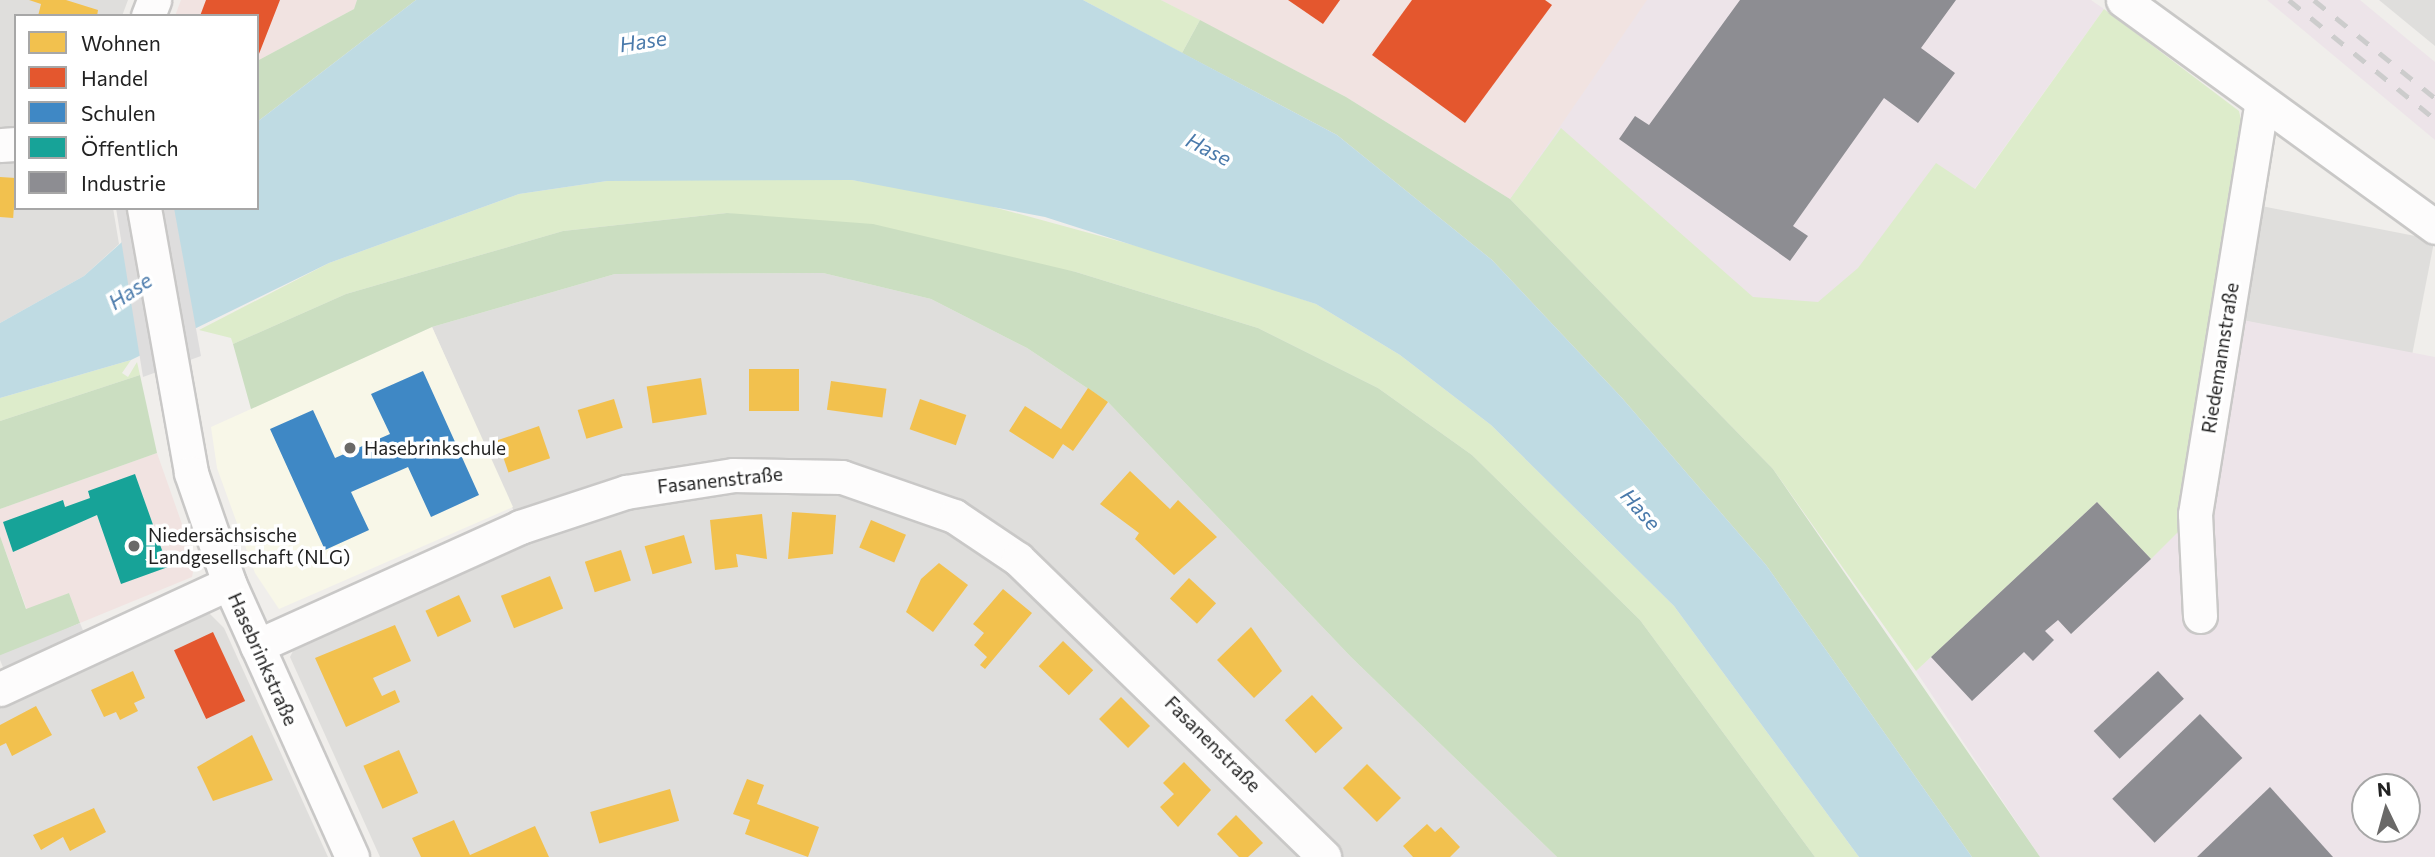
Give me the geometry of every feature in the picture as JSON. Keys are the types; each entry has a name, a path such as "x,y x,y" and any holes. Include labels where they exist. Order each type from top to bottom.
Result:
{"street":[{"path":"2123,0 2435,227"},
{"name":"Riedemannstraße","path":"2200,617 2195,514 2262,102"},
{"name":"Hasebrinkstraße","path":"144,210 191,473 229,583 352,857"},
{"name":"Fasanenstraße","path":"257,646 520,527 626,492 733,475 842,477 954,516 1018,559 1324,857"},
{"path":"0,689 229,583"}],"shaded area":[{"path":"0,0 128,0 123,14 14,14 14,210 113,210 119,244 84,276 0,323"},
{"path":"181,0 357,0 354,9 259,60 259,14 176,14"},
{"path":"1161,0 1650,2 1510,199 1346,97"},
{"path":"1647,0 2091,0 2104,9 1773,469 1510,199"},
{"path":"2267,0 2360,0 2435,62 2435,140"},
{"path":"2379,0 2435,0 2435,46"},
{"path":"2246,203 2434,240 2412,354 2224,317"},
{"path":"823,273 931,299 1027,348 1108,402 1351,657 1557,857 380,857 290,657 295,647 528,543 432,327 615,274"},
{"path":"2227,317 2435,357 2435,857 2040,857 1916,671 2097,502"},
{"name":"Hasebrinkschule","path":"432,327 513,507 279,609 255,573 217,468 211,427"},
{"path":"157,453 195,561 192,577 80,623 69,593 27,610 0,536 0,509"},
{"path":"210,614 224,628 328,857 0,857 0,707 191,616"},
{"path":"80,623 86,638 4,671 0,655"}],"green space":[{"path":"357,0 416,0 259,120 259,60 354,9"},
{"path":"1083,0 1161,0 1200,20 1182,53"},
{"path":"2104,9 2239,111 2244,133 2187,523 2151,559 2097,502 1916,671 1773,469 1510,199 1561,128 1753,297 1818,302 1858,268 1936,163 1975,189"},
{"path":"1200,20 1346,97 1510,199 1773,469 2040,857 1972,857 1766,565 1622,398 1492,260 1337,135 1182,53"},
{"path":"720,177 852,180 957,197 1188,260 1316,304 1400,355 1491,425 1674,606 1859,857 1815,857 1640,620 1472,455 1378,388 1258,328 1076,272 727,213 563,231 346,294 233,344 231,338 199,330 329,263 519,194 607,181"},
{"path":"727,213 873,224 1076,272 1258,328 1378,388 1472,455 1640,620 1815,857 1557,857 1351,657 1108,402 1027,348 931,299 823,273 615,274 432,327 251,409 233,344 346,294 563,231"},
{"path":"131,360 122,373 128,377 137,362 140,375 0,421 0,398"},
{"path":"140,375 157,453 0,509 0,421"},
{"path":"0,536 26,609 69,593 80,623 0,659"}],"water":[{"name":"Hase","path":"416,0 1083,0 1337,135 1492,260 1622,398 1766,565 1972,857 1859,857 1674,606 1491,425 1400,355 1316,304 1045,217 852,180 607,181 519,194 329,263 131,360 0,398 0,323 84,276 158,210 259,210 259,120"}],"pier":[{"path":"116,210 174,210 201,356 143,377"}],"building: Wohnen":[{"path":"29,0 66,0 98,10 97,14 38,14 41,4"},
{"path":"0,177 14,178 13,218 0,217"},
{"path":"749,369 799,369 799,411 749,411"},
{"path":"701,378 707,415 652,423 647,387"},
{"path":"831,381 886,389 882,418 827,410"},
{"path":"1088,388 1108,402 1073,451 1063,444 1053,459 1009,431 1025,406 1061,429"},
{"path":"614,399 623,428 586,439 578,410"},
{"path":"920,399 966,415 956,445 910,429"},
{"path":"539,426 550,458 508,472 497,440"},
{"path":"1130,471 1170,509 1178,500 1217,537 1174,575 1135,539 1139,533 1100,504"},
{"path":"792,512 836,515 833,554 788,559"},
{"path":"762,514 767,559 736,554 738,567 715,570 710,520"},
{"path":"871,520 906,535 894,562 859,548"},
{"path":"684,535 692,563 653,574 645,546"},
{"path":"621,550 631,580 595,592 585,562"},
{"path":"939,563 968,585 933,632 906,612 921,579"},
{"path":"550,576 563,608 514,628 501,596"},
{"path":"1189,578 1216,603 1197,624 1170,598"},
{"path":"1003,589 1032,613 985,669 980,665 987,657 974,645 984,633 973,624"},
{"path":"459,595 471,621 438,637 425,611"},
{"path":"395,625 411,661 373,678 382,696 395,690 400,702 346,727 315,658"},
{"path":"1251,627 1282,671 1254,698 1217,660"},
{"path":"1063,641 1093,670 1069,695 1039,666"},
{"path":"133,671 145,698 134,703 138,711 120,720 116,712 104,717 91,690"},
{"path":"1312,695 1343,728 1316,753 1285,720"},
{"path":"1121,697 1150,726 1128,748 1099,719"},
{"path":"36,706 52,735 12,756 6,743 0,746 0,725"},
{"path":"252,735 273,780 213,801 197,767"},
{"path":"399,750 418,793 382,809 363,766"},
{"path":"1184,762 1211,790 1178,827 1160,807 1174,794 1163,783"},
{"path":"1367,764 1401,798 1377,822 1343,788"},
{"path":"747,779 764,785 757,804 819,827 808,857 745,834 750,820 733,814"},
{"path":"670,789 679,821 599,844 590,812"},
{"path":"94,808 106,832 70,851 63,837 41,850 33,835"},
{"path":"1236,815 1263,843 1248,857 1239,857 1217,834"},
{"path":"454,820 470,855 535,826 549,857 421,857 412,838"},
{"path":"1427,824 1435,832 1441,827 1460,847 1450,857 1413,857 1403,846"}],"building: Handel":[{"path":"206,0 280,0 259,54 259,14 201,14"},
{"path":"1288,0 1340,0 1323,24"},
{"path":"1412,0 1545,0 1552,5 1465,123 1372,55"},
{"path":"213,632 245,701 206,719 174,650"}],"building: Schulen":[{"path":"423,371 479,495 431,517 408,467 351,492 369,530 325,550 270,429 313,410 335,458 390,434 371,394"}],"building: Öffentlich":[{"name":"Niedersächsische Landgesellschaft (NLG)","path":"135,474 168,567 121,584 97,515 13,552 3,522 63,500 65,507 90,498 88,491"}],"building: Industrie":[{"path":"1740,0 1956,0 1921,48 1955,73 1918,123 1884,98 1793,226 1808,236 1790,261 1619,139 1635,116 1649,125"},
{"path":"2097,502 2151,559 2071,634 2058,620 2045,631 2054,640 2033,661 2024,652 1972,701 1931,657"},
{"path":"2158,671 2184,699 2120,759 2094,731"},
{"path":"2200,714 2242,758 2155,843 2112,799"},
{"path":"2270,787 2333,857 2197,857"}],"railway":[{"path":"2289,0 2435,119"},
{"path":"2314,0 2435,98"}],"place":[{"name":"Hasebrinkschule","path":"350,448"},
{"name":"Niedersächsische Landgesellschaft (NLG)","path":"134,546"}]}
